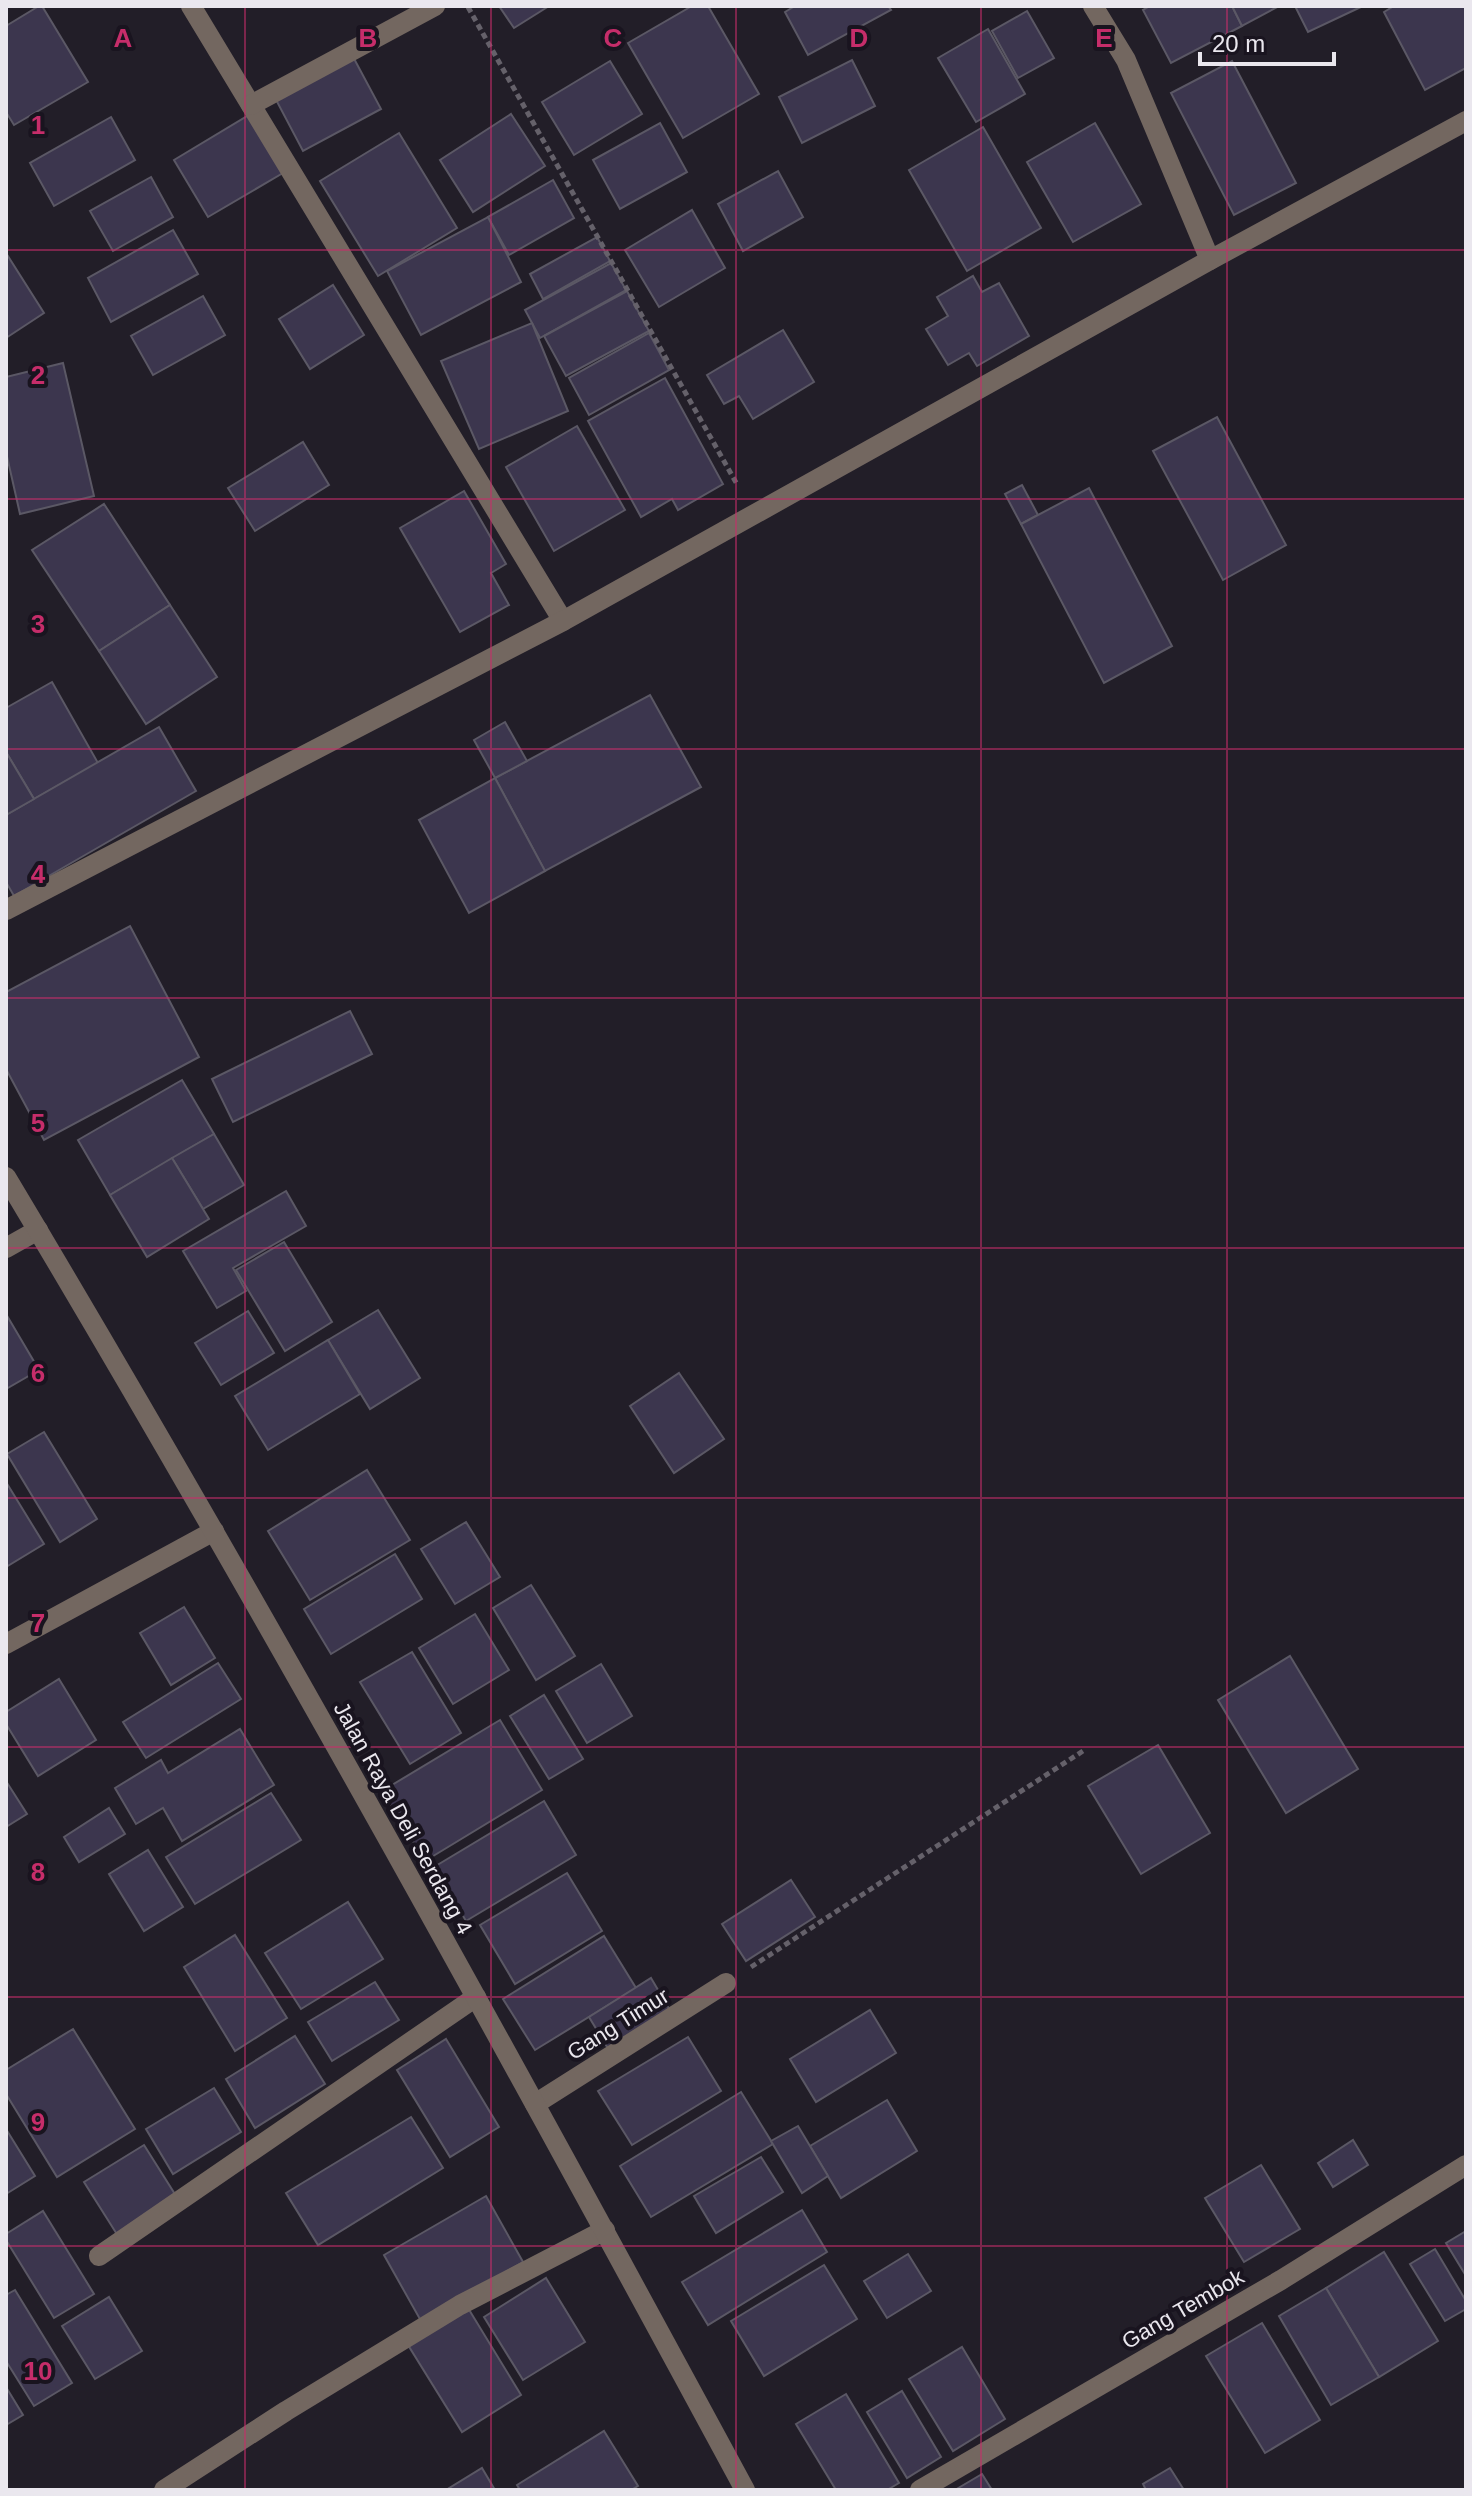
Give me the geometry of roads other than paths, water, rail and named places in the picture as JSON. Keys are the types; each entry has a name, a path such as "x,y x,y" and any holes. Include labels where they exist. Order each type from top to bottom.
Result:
{"street":[{"path":"191,6 563,621"},
{"path":"251,105 435,6"},
{"path":"1094,6 1126,60 1210,260"},
{"path":"6,910 563,621 1210,260 1466,121"},
{"name":"Jalan Raya Deli Serdang 4","path":"6,1177 214,1531 476,1997 745,2490"},
{"path":"6,1248 38,1230"},
{"path":"6,1644 214,1531"},
{"name":"Gang Timur","path":"535,2104 726,1983"},
{"path":"99,2256 476,1997"},
{"name":"Gang Tembok","path":"920,2490 1281,2280 1466,2165"},
{"path":"164,2490 460,2305 605,2230"}]}
